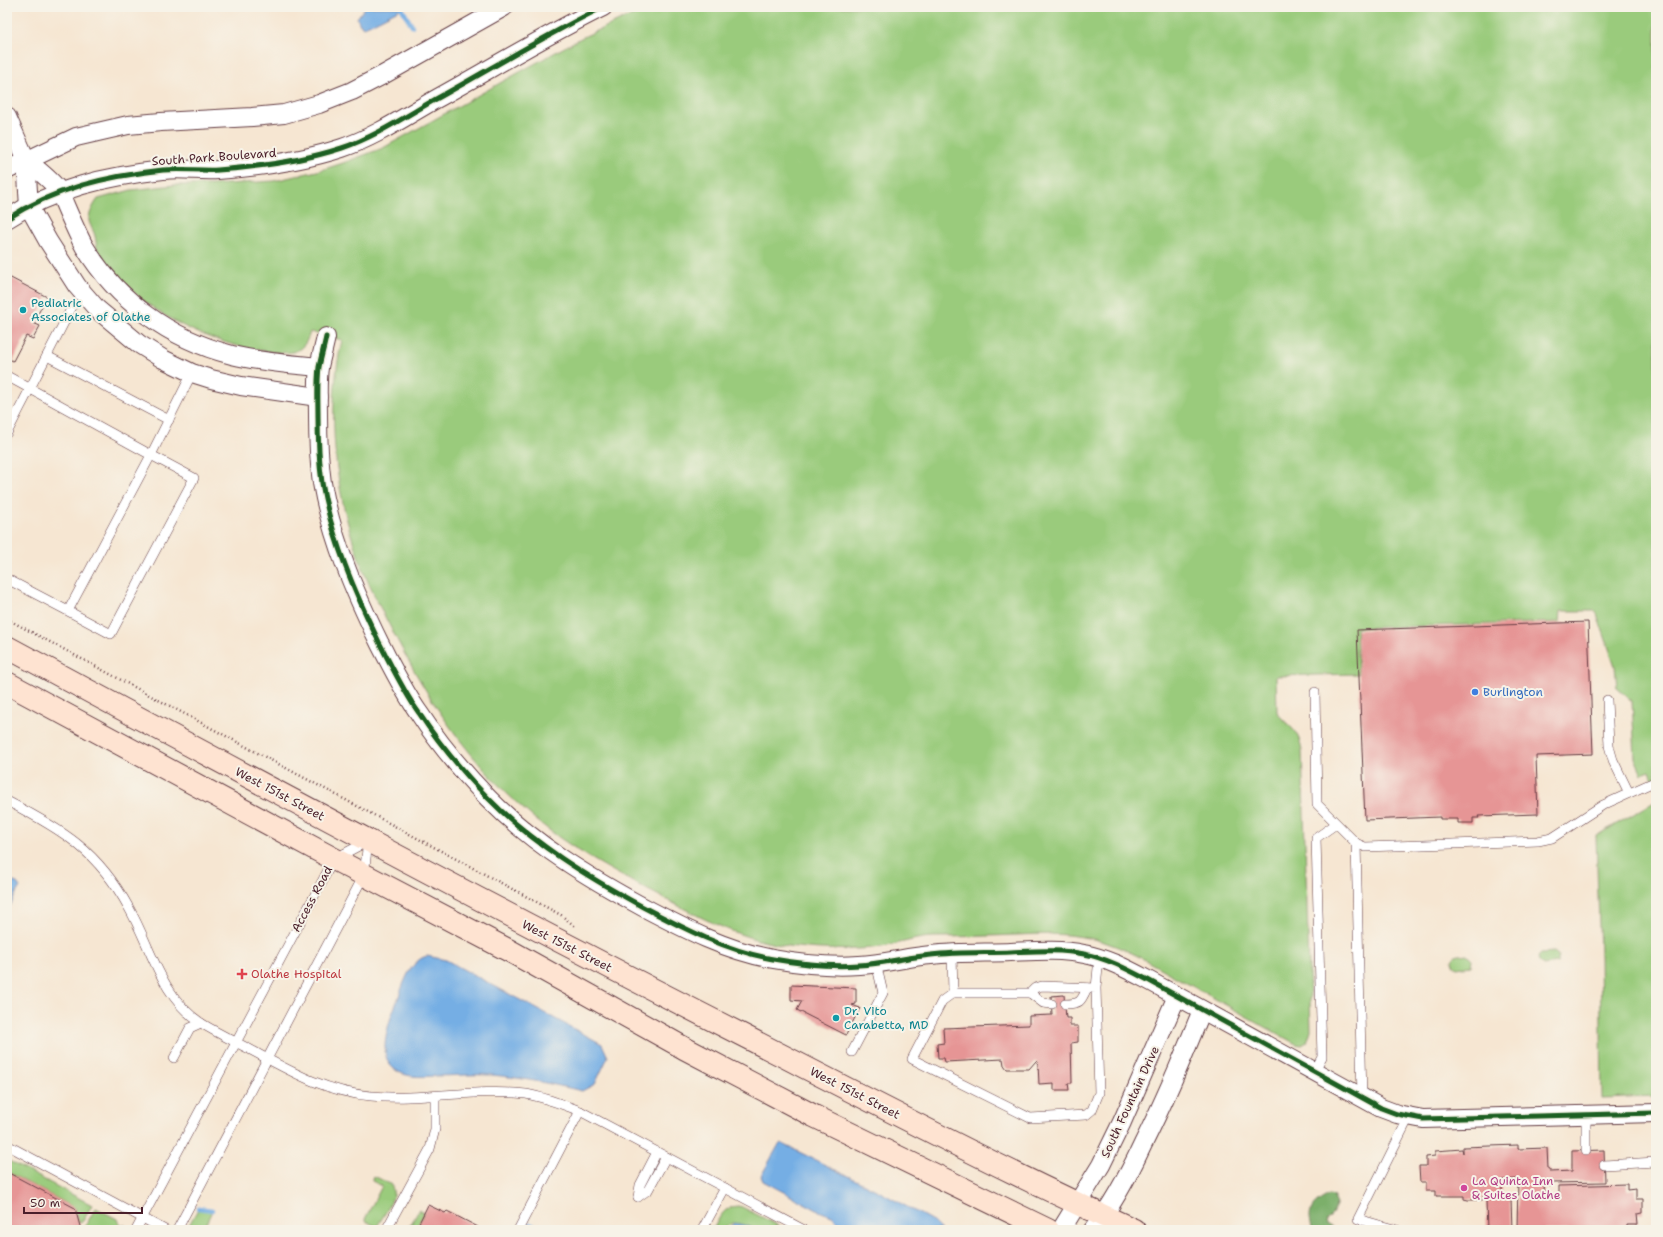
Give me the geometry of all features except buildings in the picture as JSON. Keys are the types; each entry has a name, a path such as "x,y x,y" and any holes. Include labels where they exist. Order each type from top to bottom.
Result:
{"main road":[{"name":"West 151st Street","path":"7,647 368,842 553,939 912,1122 1078,1204 1098,1223 1134,1230"},
{"path":"7,683 364,875 523,958 684,1048 814,1116 1048,1230"}],"street":[{"path":"7,170 76,137 128,125 216,120 284,114 319,104 352,91 383,76 504,7"},
{"name":"South Park Boulevard","path":"7,219 59,191 114,177 164,170 218,170 297,160 343,148 385,129 536,42 603,7"},
{"path":"7,117 26,160 29,207 48,241 77,286 97,309 139,344 163,359 192,373 240,386 318,397"},
{"path":"26,160 59,191 84,246 109,281 131,304 150,319 179,335 207,347 232,355 258,360 319,367"},
{"path":"326,337 319,367 318,397 319,452 322,482 329,518 341,556 363,608 418,712 449,755 489,799 536,840 585,874 697,934 754,955 776,959 832,965 860,965 932,954 1044,951 1084,954 1099,958 1120,966 1381,1108 1409,1117 1448,1119 1656,1113"},
{"name":"South Fountain Drive","path":"1078,1204 1101,1165 1122,1122 1176,996"},
{"path":"1098,1223 1123,1185 1160,1110 1202,1010"},
{"path":"1061,1230 1078,1204"}],"lane":[{"path":"7,433 72,307"},
{"path":"47,356 169,420"},
{"path":"68,611 151,455 192,373"},
{"path":"7,376 194,478 111,634 7,579"},
{"path":"1315,692 1317,804 1356,843 1366,847 1538,841 1552,838 1585,816 1628,793 1654,782"},
{"path":"1607,700 1609,746 1613,760 1628,793"},
{"path":"7,801 59,830 98,862 109,876 130,909 167,986 188,1014 201,1023 267,1059 326,1088 374,1097 505,1093 527,1095 552,1101 580,1111 804,1230"},
{"path":"1314,1072 1322,1057 1316,838 1336,824"},
{"path":"177,1230 364,875 368,842"},
{"name":"Access Road","path":"136,1230 334,859 368,842"},
{"path":"1356,843 1362,1098"},
{"path":"952,954 953,993"},
{"path":"1052,1004 1043,1003 1030,994 953,993 942,1001 912,1059 1030,1118 1086,1115 1092,1110 1099,1093 1100,1083 1092,988 1099,958"},
{"path":"852,1052 883,993 876,963"},
{"path":"1030,994 1035,988 1042,986 1092,988"},
{"path":"1065,1004 1077,1004 1092,988"},
{"path":"174,1058 190,1028 201,1023"},
{"path":"386,1230 430,1149 435,1130 435,1096"},
{"path":"518,1230 580,1111"},
{"path":"1586,1115 1586,1151"},
{"path":"1397,1230 1358,1219 1409,1117"},
{"path":"7,1145 164,1230"},
{"path":"657,1152 640,1185 638,1198 648,1190 666,1157"},
{"path":"1604,1165 1656,1162"},
{"path":"702,1230 725,1188"}],"path":[{"path":"7,619 561,915 578,928"}],"green space":[{"path":"650,7 1656,7 1656,788 1650,771 1642,774 1635,758 1632,701 1617,688 1615,666 1596,611 1561,611 1560,622 1356,628 1358,674 1276,676 1277,712 1298,736 1302,750 1311,1030 1307,1042 1302,1045 1296,1044 1138,956 1113,945 1088,938 1070,935 1043,934 928,937 882,947 844,949 806,948 763,941 730,930 682,908 605,867 548,830 494,780 459,739 415,672 367,580 358,556 343,504 335,449 334,394 342,340 310,332 303,346 294,352 287,353 265,351 234,345 189,329 161,313 143,300 113,271 98,251 89,216 98,199 131,190 175,185 211,185 274,181 321,170 343,163 383,148 581,38"},
{"path":"1656,801 1656,1096 1602,1098 1600,954 1596,836"},
{"path":"1554,952 1559,956 1557,963 1543,965 1539,961 1538,956 1541,953"},
{"path":"1467,954 1472,959 1471,966 1457,968 1454,966 1452,961 1454,957"},
{"path":"7,1160 92,1205 83,1221 79,1222 75,1208 7,1172"},
{"path":"374,1176 390,1184 393,1188 390,1204 378,1225 375,1226 365,1219 382,1186 372,1181"},
{"path":"1329,1195 1333,1196 1337,1204 1332,1214 1326,1220 1327,1224 1337,1230 1311,1230 1312,1227 1310,1216 1313,1207"},
{"path":"738,1206 787,1230 758,1230 732,1223 722,1230 714,1228 726,1210"},
{"path":"96,1208 117,1219 121,1226 125,1225 125,1230 87,1230 85,1226"},
{"path":"198,1209 210,1210 211,1213 203,1230 198,1230 189,1225"},
{"path":"419,1210 424,1213 418,1225 407,1228 406,1230 401,1230 403,1227 410,1226"}],"water":[{"path":"365,7 404,7 364,27 360,25 357,18"},
{"path":"7,880 17,883 20,887 7,911"},
{"path":"427,956 446,960 602,1044 608,1057 595,1084 582,1091 492,1075 413,1076 402,1074 393,1068 385,1053 385,1043 389,1023 403,984 409,972 421,958"},
{"path":"781,1143 880,1192 931,1220 941,1230 844,1230 837,1226 838,1222 832,1216 819,1211 763,1181 761,1176"},
{"path":"734,1223 758,1230 730,1230 730,1227"}],"waterway":[{"path":"401,7 412,26"},
{"path":"198,1208 212,1210"},
{"path":"530,1224 542,1230"}],"cycle path":[{"path":"7,219 43,199 63,191 102,180 163,170 218,170 265,165 296,160 342,148 378,132 540,40 603,7"},
{"path":"326,337 319,367 318,385 318,441 322,483 326,504 345,566 380,644 403,688 435,736 488,798 505,815 542,845 602,884 643,907 706,938 739,951 784,961 816,965 848,966 941,954 1038,951 1075,952 1100,958 1139,975 1381,1108 1397,1114 1423,1119 1656,1113"}],"place":[{"name":"Pediatric Associates of Olathe","path":"23,310"},
{"name":"Burlington","path":"1475,692"},
{"name":"Olathe Hospital","path":"242,974"},
{"name":"Dr. Vito Carabetta, MD","path":"836,1018"},
{"name":"La Quinta Inn & Suites Olathe","path":"1464,1188"}]}
